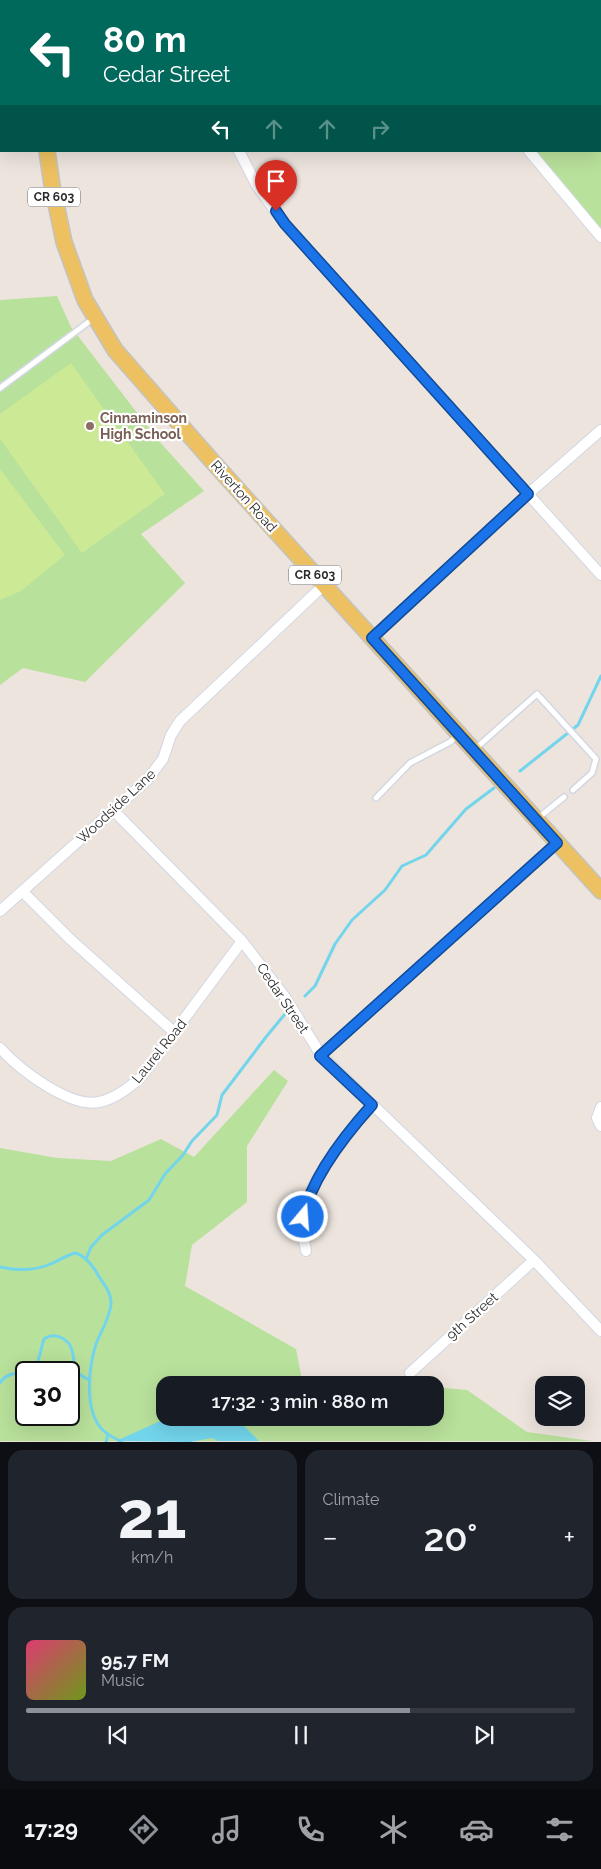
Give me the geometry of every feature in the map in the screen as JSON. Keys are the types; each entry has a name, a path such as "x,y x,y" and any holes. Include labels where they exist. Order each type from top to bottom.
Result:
{"main road":[{"name":"Riverton Road","path":"47,152 64,242 86,300 115,350 212,461 536,820"},
{"name":"CR 603","path":"536,820 601,891"}],"street":[{"path":"240,152 257,186 285,224 601,575"},
{"path":"531,152 601,237"},
{"path":"372,638 528,494 601,430"},
{"name":"Woodside Lane","path":"0,911 148,780 163,759 172,735 180,721 324,585"},
{"name":"Cedar Street","path":"114,811 242,941 285,997 320,1056 534,1260 601,1330"},
{"path":"320,1056 557,843"},
{"path":"23,892 70,939 175,1034"},
{"name":"Laurel Road","path":"0,1048 14,1063 46,1086 81,1102 98,1102 115,1096 130,1087 141,1077 175,1034 242,941"},
{"path":"306,1251 301,1227 306,1201 320,1175 356,1122 372,1105"},
{"path":"601,1107 597,1118 601,1126"},
{"name":"9th Street","path":"410,1373 534,1260"}],"lane":[{"path":"0,388 96,317"},
{"path":"473,751 537,694 596,759 592,773 573,790"},
{"path":"376,798 410,763 450,742 458,735"},
{"path":"536,820 564,798"}],"green space":[{"path":"530,152 601,152 601,237"},
{"name":"Cinnaminson High School","path":"57,296 71,327 158,440 204,491 141,534 185,583 85,682 23,668 0,685 0,300"},
{"path":"71,363 165,494 82,553 0,439 0,414"},
{"path":"0,469 65,555 21,591 0,600"},
{"path":"274,1070 288,1081 247,1146 247,1202 192,1245 185,1286 296,1349 301,1376 156,1376 156,1426 444,1426 444,1388 467,1390 527,1432 592,1441 0,1441 0,1148 57,1158 111,1161 161,1139 194,1157"}],"water":[{"path":"156,1423 156,1426 244,1426 259,1441 218,1441 212,1438 190,1442 116,1441"}],"waterway":[{"path":"520,771 578,725 601,676"},
{"path":"305,996 315,986 335,944 352,920 385,890 402,866 426,855 466,809 494,788"},
{"path":"86,1259 91,1247 102,1235 149,1200 165,1174 183,1155 192,1141 217,1115 222,1095 285,1014"},
{"path":"0,1267 20,1270 34,1269 47,1266 75,1253 85,1258 93,1267 108,1292 111,1304 91,1363 90,1397 95,1418 100,1427 110,1436 122,1442"},
{"path":"38,1361 44,1339 51,1336 62,1338 70,1345 74,1361"},
{"path":"0,1383 5,1378 15,1374"},
{"path":"80,1374 90,1380"},
{"path":"106,1442 108,1434"}],"place":[{"name":"Cinnaminson High School","path":"90,426"}],"route":[{"path":"276,211 285,224 528,494 372,638 557,843 320,1056 372,1105 356,1122 320,1175 306,1201 303,1217"}]}
